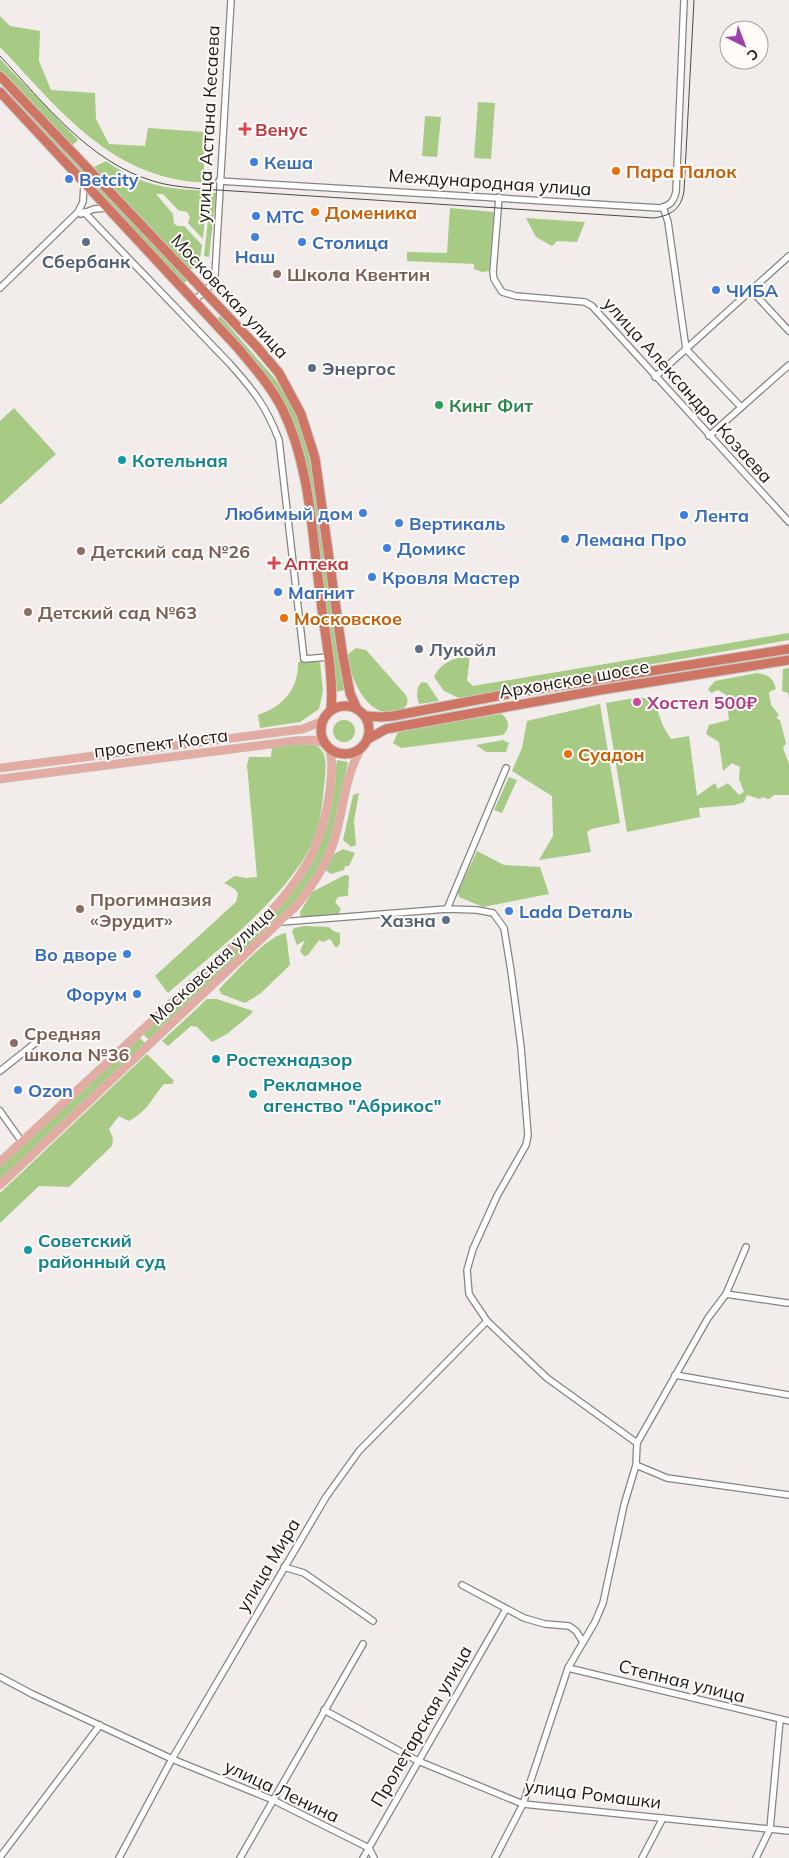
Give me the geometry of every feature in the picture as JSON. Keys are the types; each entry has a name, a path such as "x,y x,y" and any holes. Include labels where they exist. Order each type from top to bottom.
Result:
{"highway":[{"name":"Московская улица","path":"0,76 268,359 290,391 304,421 317,464 346,674 350,693 358,709"},
{"name":"Московская улица","path":"0,92 259,372 281,407 291,430 305,476 329,657 332,694 331,710"},
{"name":"Архонское шоссе","path":"366,716 381,718 394,716 514,693 789,649"},
{"name":"Архонское шоссе","path":"368,739 390,728 600,690 789,660"},
{"path":"342,706 358,709 366,716 370,728 368,739 362,748 348,754 334,752 327,746 321,732 323,721 331,710 342,706"}],"main road":[{"name":"проспект Коста","path":"0,768 303,729 323,721"},
{"name":"проспект Коста","path":"0,779 294,741 313,740 327,746"},
{"name":"Московская улица","path":"0,1162 277,905 294,885 315,852 321,836 332,773 332,756 327,746"},
{"name":"Московская улица","path":"0,1185 295,907 322,870 335,838 346,782 362,748"}],"street":[{"name":"улица Астана Кесаева","path":"194,301 210,286 215,274 231,0"},
{"path":"684,0 676,192 673,201 664,207 668,222 686,349 741,407"},
{"name":"Международная улица","path":"219,181 664,207"},
{"path":"0,288 78,212 83,202 84,183"},
{"name":"улица Александра Козаева","path":"499,197 493,272 494,280 502,292 516,296 585,302 601,315 709,436 788,518"},
{"path":"69,222 84,212 108,208"},
{"path":"84,212 236,371 268,412 278,440 304,659 329,657"},
{"path":"655,377 789,256"},
{"path":"752,290 789,331"},
{"path":"709,436 789,364"},
{"path":"447,909 506,768"},
{"path":"281,922 447,909 477,910 494,914 504,928 521,1047 528,1124 526,1145 497,1196 473,1249 467,1270 468,1288 475,1305 487,1320 547,1378 636,1443"},
{"path":"0,1071 39,1040"},
{"path":"0,1111 22,1142"},
{"path":"495,1858 523,1804 568,1668 595,1622 603,1603 624,1505 636,1465 636,1443 708,1318 726,1294 746,1247"},
{"path":"726,1294 787,1303"},
{"name":"улица Мира","path":"119,1858 172,1759 326,1497 359,1451 487,1320"},
{"path":"674,1375 789,1394"},
{"path":"636,1465 667,1478 789,1495"},
{"path":"284,1568 304,1573 373,1621"},
{"path":"462,1585 524,1618 545,1624 569,1626 576,1631 583,1642"},
{"name":"Пролетарская улица","path":"363,1858 506,1609"},
{"path":"240,1858 363,1644"},
{"name":"Степная улица","path":"568,1668 789,1721"},
{"name":"улица Ленина","path":"0,1676 32,1694 172,1759 273,1800 368,1848"},
{"name":"улица Ромашки","path":"324,1710 418,1761 523,1804 789,1831"},
{"path":"756,1858 770,1829 780,1720"},
{"path":"0,1857 101,1725"},
{"path":"642,1858 664,1818"},
{"path":"368,1848 374,1858"}],"green space":[{"path":"0,16 10,26 40,31 39,61 51,90 95,93 96,119 109,144 145,146 148,128 204,132 204,182 191,182 170,178 144,170 120,158 76,126 0,47"},
{"path":"0,59 78,140 71,147 0,72"},
{"path":"13,96 187,280 182,285 10,98"},
{"path":"478,102 495,103 491,159 474,158"},
{"path":"425,116 441,117 437,157 422,156"},
{"path":"106,161 142,181 179,189 207,191 203,239 188,223 190,217 187,212 178,210 163,194 156,194 173,214 174,224 184,226 202,245 199,265 188,270 94,167"},
{"path":"211,193 216,193 209,257 204,256"},
{"path":"450,208 494,212 489,271 482,272 474,269 474,264 407,261 407,252 447,253"},
{"path":"526,218 585,222 577,242 557,241 552,246 536,237"},
{"path":"220,316 275,379 291,403 305,438 318,499 345,690 335,692 301,449 291,416 274,385 217,319"},
{"path":"14,408 56,454 0,505 0,421"},
{"path":"789,633 789,640 459,698 444,691 434,677 445,664 454,659 470,655 467,680 473,686"},
{"path":"356,648 366,650 405,694 407,703 403,709 390,713 385,712 370,704 364,697 354,680 347,655"},
{"path":"298,662 320,662 323,691 319,709 300,722 260,728 258,715 275,707 288,695 296,680"},
{"path":"789,668 789,699 788,693 782,691 783,669"},
{"path":"757,673 770,677 776,689 769,692 771,705 779,715 776,718 780,720 786,743 783,748 789,764 789,795 774,795 769,799 762,797 760,799 747,795 744,802 735,805 699,808 700,817 627,832 606,703 640,697 654,701 663,726 671,739 689,736 697,796 715,783 718,789 728,783 739,795 744,792 739,779 740,767 732,763 723,771 719,742 706,734 709,725 729,720 726,695 718,690 711,693 708,689 715,681"},
{"path":"422,682 427,683 439,701 419,704 417,692"},
{"path":"600,704 620,823 591,829 587,832 591,852 539,860 553,836 552,796 512,771 522,748 527,721"},
{"path":"501,714 508,724 507,730 503,735 401,748 393,743 398,732 403,729"},
{"path":"344,720 352,723 355,731 352,739 344,742 336,739 333,731 336,723"},
{"path":"503,740 509,743 506,752 486,752 476,745"},
{"path":"308,743 315,745 322,751 326,766 318,827 309,850 276,895 231,938 168,993 155,976 236,902 238,894 235,889 224,883 235,876 257,877 247,765 249,757 271,757 272,747"},
{"path":"337,760 348,762 331,841 317,873 283,916 150,1041 142,1033 283,904 305,875 316,855 326,827"},
{"path":"509,777 517,780 502,813 494,810"},
{"path":"359,793 354,821 356,845 351,847 343,840 353,795"},
{"path":"343,849 355,853 349,866 345,866 344,870 331,874 325,870 332,855"},
{"path":"477,851 504,865 540,867 549,894 483,907 459,897 458,892"},
{"path":"345,875 349,876 348,896 338,897 335,902 341,909 338,915 301,919 300,912 312,892"},
{"path":"304,926 329,927 333,931 340,933 340,944 336,948 330,939 323,942 319,940 308,955 304,956 300,951 305,940 297,945 292,932 294,928"},
{"path":"286,933 290,965 261,993 245,1003 221,994 219,989 251,956 270,940"},
{"path":"207,999 217,999 253,1011 227,1034 212,1042 197,1027 191,1026 168,1046 162,1041"},
{"path":"139,1037 146,1044 0,1181 0,1167"},
{"path":"147,1054 174,1081 172,1084 164,1084 146,1108 136,1117 129,1121 119,1116 109,1129 113,1138 112,1146 69,1187 39,1186 0,1223 0,1193"}],"tram line":[{"path":"0,56 51,111 88,145 108,160 130,172 159,183 202,189 654,218 671,213 678,207 683,197 694,0"}],"place":[{"name":"Венус","path":"245,129"},
{"name":"Кеша","path":"254,162"},
{"name":"Пара Палок","path":"616,171"},
{"name":"Betcity","path":"69,179"},
{"name":"Доменика","path":"315,212"},
{"name":"МТС","path":"256,216"},
{"name":"Наш","path":"255,237"},
{"name":"Сбербанк","path":"86,242"},
{"name":"Столица","path":"302,242"},
{"name":"Школа Квентин","path":"277,274"},
{"name":"ЧИБА","path":"716,290"},
{"name":"Энергос","path":"312,368"},
{"name":"Кинг Фит","path":"439,405"},
{"name":"Котельная","path":"122,460"},
{"name":"Любимый дом","path":"363,513"},
{"name":"Лента","path":"684,515"},
{"name":"Вертикаль","path":"399,523"},
{"name":"Лемана Про","path":"565,539"},
{"name":"Домикс","path":"387,548"},
{"name":"Детский сад №26","path":"81,551"},
{"name":"Аптека","path":"274,563"},
{"name":"Кровля Мастер","path":"372,577"},
{"name":"Магнит","path":"278,592"},
{"name":"Детский сад №63","path":"28,612"},
{"name":"Московское","path":"284,618"},
{"name":"Лукойл","path":"419,649"},
{"name":"Хостел 500₽","path":"637,702"},
{"name":"Суадон","path":"568,754"},
{"name":"Прогимназия «Эрудит»","path":"80,909"},
{"name":"Lada Dеталь","path":"509,911"},
{"name":"Хазна","path":"446,920"},
{"name":"Во дворе","path":"127,954"},
{"name":"Форум","path":"137,994"},
{"name":"Средняя школа №36","path":"14,1043"},
{"name":"Ростехнадзор","path":"216,1059"},
{"name":"Ozon","path":"18,1090"},
{"name":"Рекламное агенство \"Абрикос\"","path":"253,1094"},
{"name":"Советский районный суд","path":"28,1250"}]}
